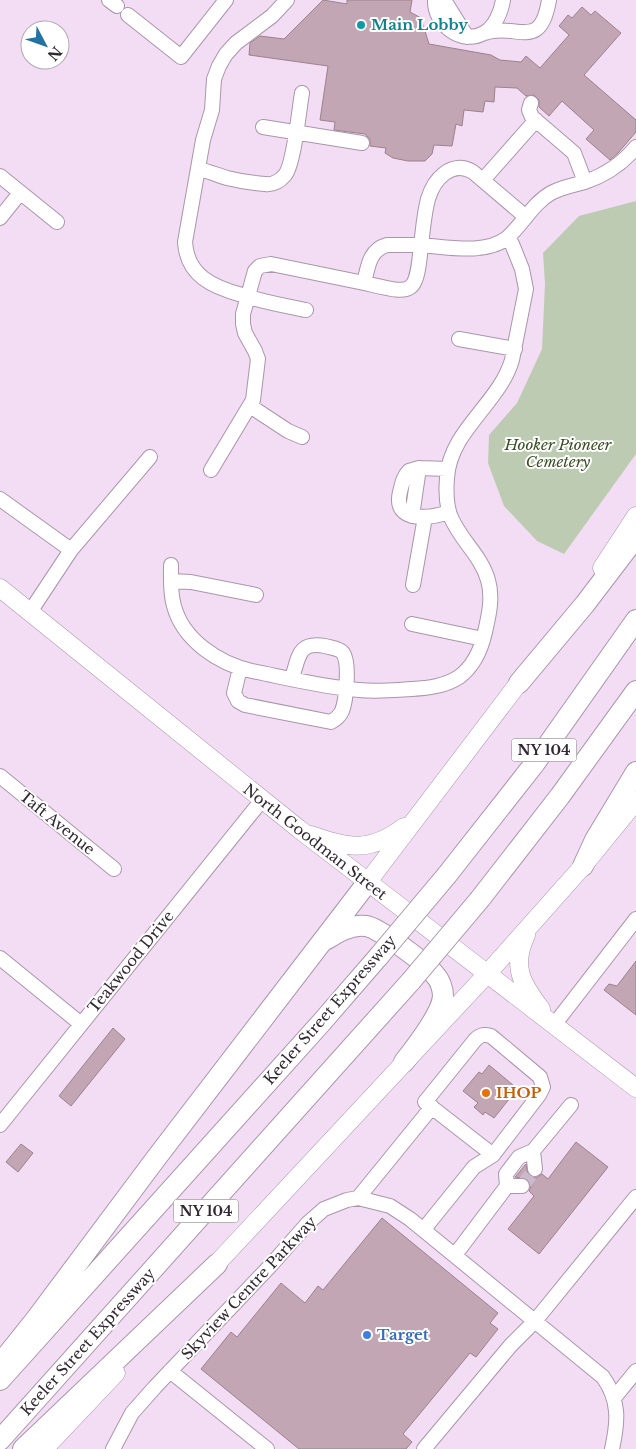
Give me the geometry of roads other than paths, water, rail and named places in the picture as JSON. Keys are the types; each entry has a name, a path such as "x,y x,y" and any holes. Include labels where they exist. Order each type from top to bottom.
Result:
{"highway":[{"path":"519,683 585,604 636,537"},
{"name":"Keeler Street Expressway","path":"0,1380 320,1023 447,875 530,769 636,620"},
{"name":"Keeler Street Expressway","path":"0,1440 411,981 480,899 560,796 636,691"},
{"path":"583,866 595,840 636,772"},
{"path":"0,1364 367,883"},
{"path":"314,951 341,930 351,926 366,926 384,934 435,975 442,990 441,1006 423,1037 404,1062"},
{"path":"23,1449 217,1264"}],"main road":[{"path":"367,883 519,683 587,590 636,516"},
{"name":"North Goodman Street","path":"0,588 299,830 636,1088"},
{"path":"48,1446 487,974 583,866 636,801"},
{"path":"299,830 330,841 365,846 383,840 420,814"},
{"path":"535,921 522,943 519,967 530,992 554,1025"}],"street":[{"path":"118,7 181,57 226,0"},
{"path":"287,0 276,12 231,48 219,66 214,79 212,110 203,140 184,242 188,259 197,272 213,285 247,297 306,310"},
{"path":"435,0 436,13 443,23 454,32 467,37 495,30 519,33 533,31 545,18 549,0"},
{"path":"444,0 467,37"},
{"path":"485,33 495,22 504,0"},
{"path":"198,169 210,171 228,178 262,184 275,183 282,178 288,170 291,161 302,93"},
{"path":"531,103 529,110 536,120 574,153 585,182"},
{"path":"483,180 536,120"},
{"path":"263,127 362,143"},
{"path":"364,283 371,258 379,248 391,245 483,248 493,246 507,238 551,193 585,182 614,168 636,147"},
{"path":"211,470 250,406 254,396 258,364 255,351 245,332 243,314 255,271 260,266 267,264 400,290 411,287 417,278 428,198 440,178 451,169 471,170 526,217"},
{"path":"0,176 57,222"},
{"path":"0,218 20,193"},
{"path":"171,565 174,608 188,634 210,653 240,668 346,688 393,690 444,684 459,676 472,664 483,639 490,604 490,592 484,569 455,525 449,512 447,491 448,469 463,434 498,389 511,366 526,294 526,284 520,263 507,238"},
{"path":"459,339 515,350"},
{"path":"250,406 288,431 302,437"},
{"path":"30,612 70,550 150,457"},
{"path":"448,469 419,468 412,469 406,473 399,496 399,504 400,508 406,513 419,516 436,516 449,512"},
{"path":"0,499 70,550"},
{"path":"413,585 419,516"},
{"path":"171,581 191,582 256,595"},
{"path":"412,624 483,639"},
{"path":"240,668 234,694 238,701 245,705 331,722 338,718 343,710 346,688 346,661 343,653 337,649 315,644 306,646 300,653 292,678"},
{"name":"Taft Avenue","path":"0,776 114,869"},
{"name":"Teakwood Drive","path":"0,1125 262,800"},
{"path":"554,1025 636,919"},
{"path":"0,958 82,1024"},
{"path":"424,1229 474,1167 493,1155 539,1095 542,1087 540,1077 491,1036 485,1034 475,1040 425,1102 493,1155"},
{"path":"455,1255 507,1186 506,1174 519,1157 533,1151 571,1105"},
{"path":"432,1107 358,1198 390,1206 424,1229 603,1377 610,1387 618,1416 612,1449"},
{"path":"533,1151 535,1169"},
{"path":"507,1186 522,1186"},
{"path":"424,1449 511,1345 535,1321 636,1197"},
{"name":"Skyview Centre Parkway","path":"116,1447 132,1413 308,1223 324,1209 358,1198"},
{"path":"170,1371 267,1449"},
{"path":"614,1398 636,1371"}],"tunnel":[{"path":"522,1186 535,1169"}],"place":[{"name":"Main Lobby","path":"361,25"},
{"name":"IHOP","path":"486,1093"},
{"name":"Target","path":"367,1335"}],"park label":[{"name":"Hooker Pioneer Cemetery","path":"558,454"}]}
